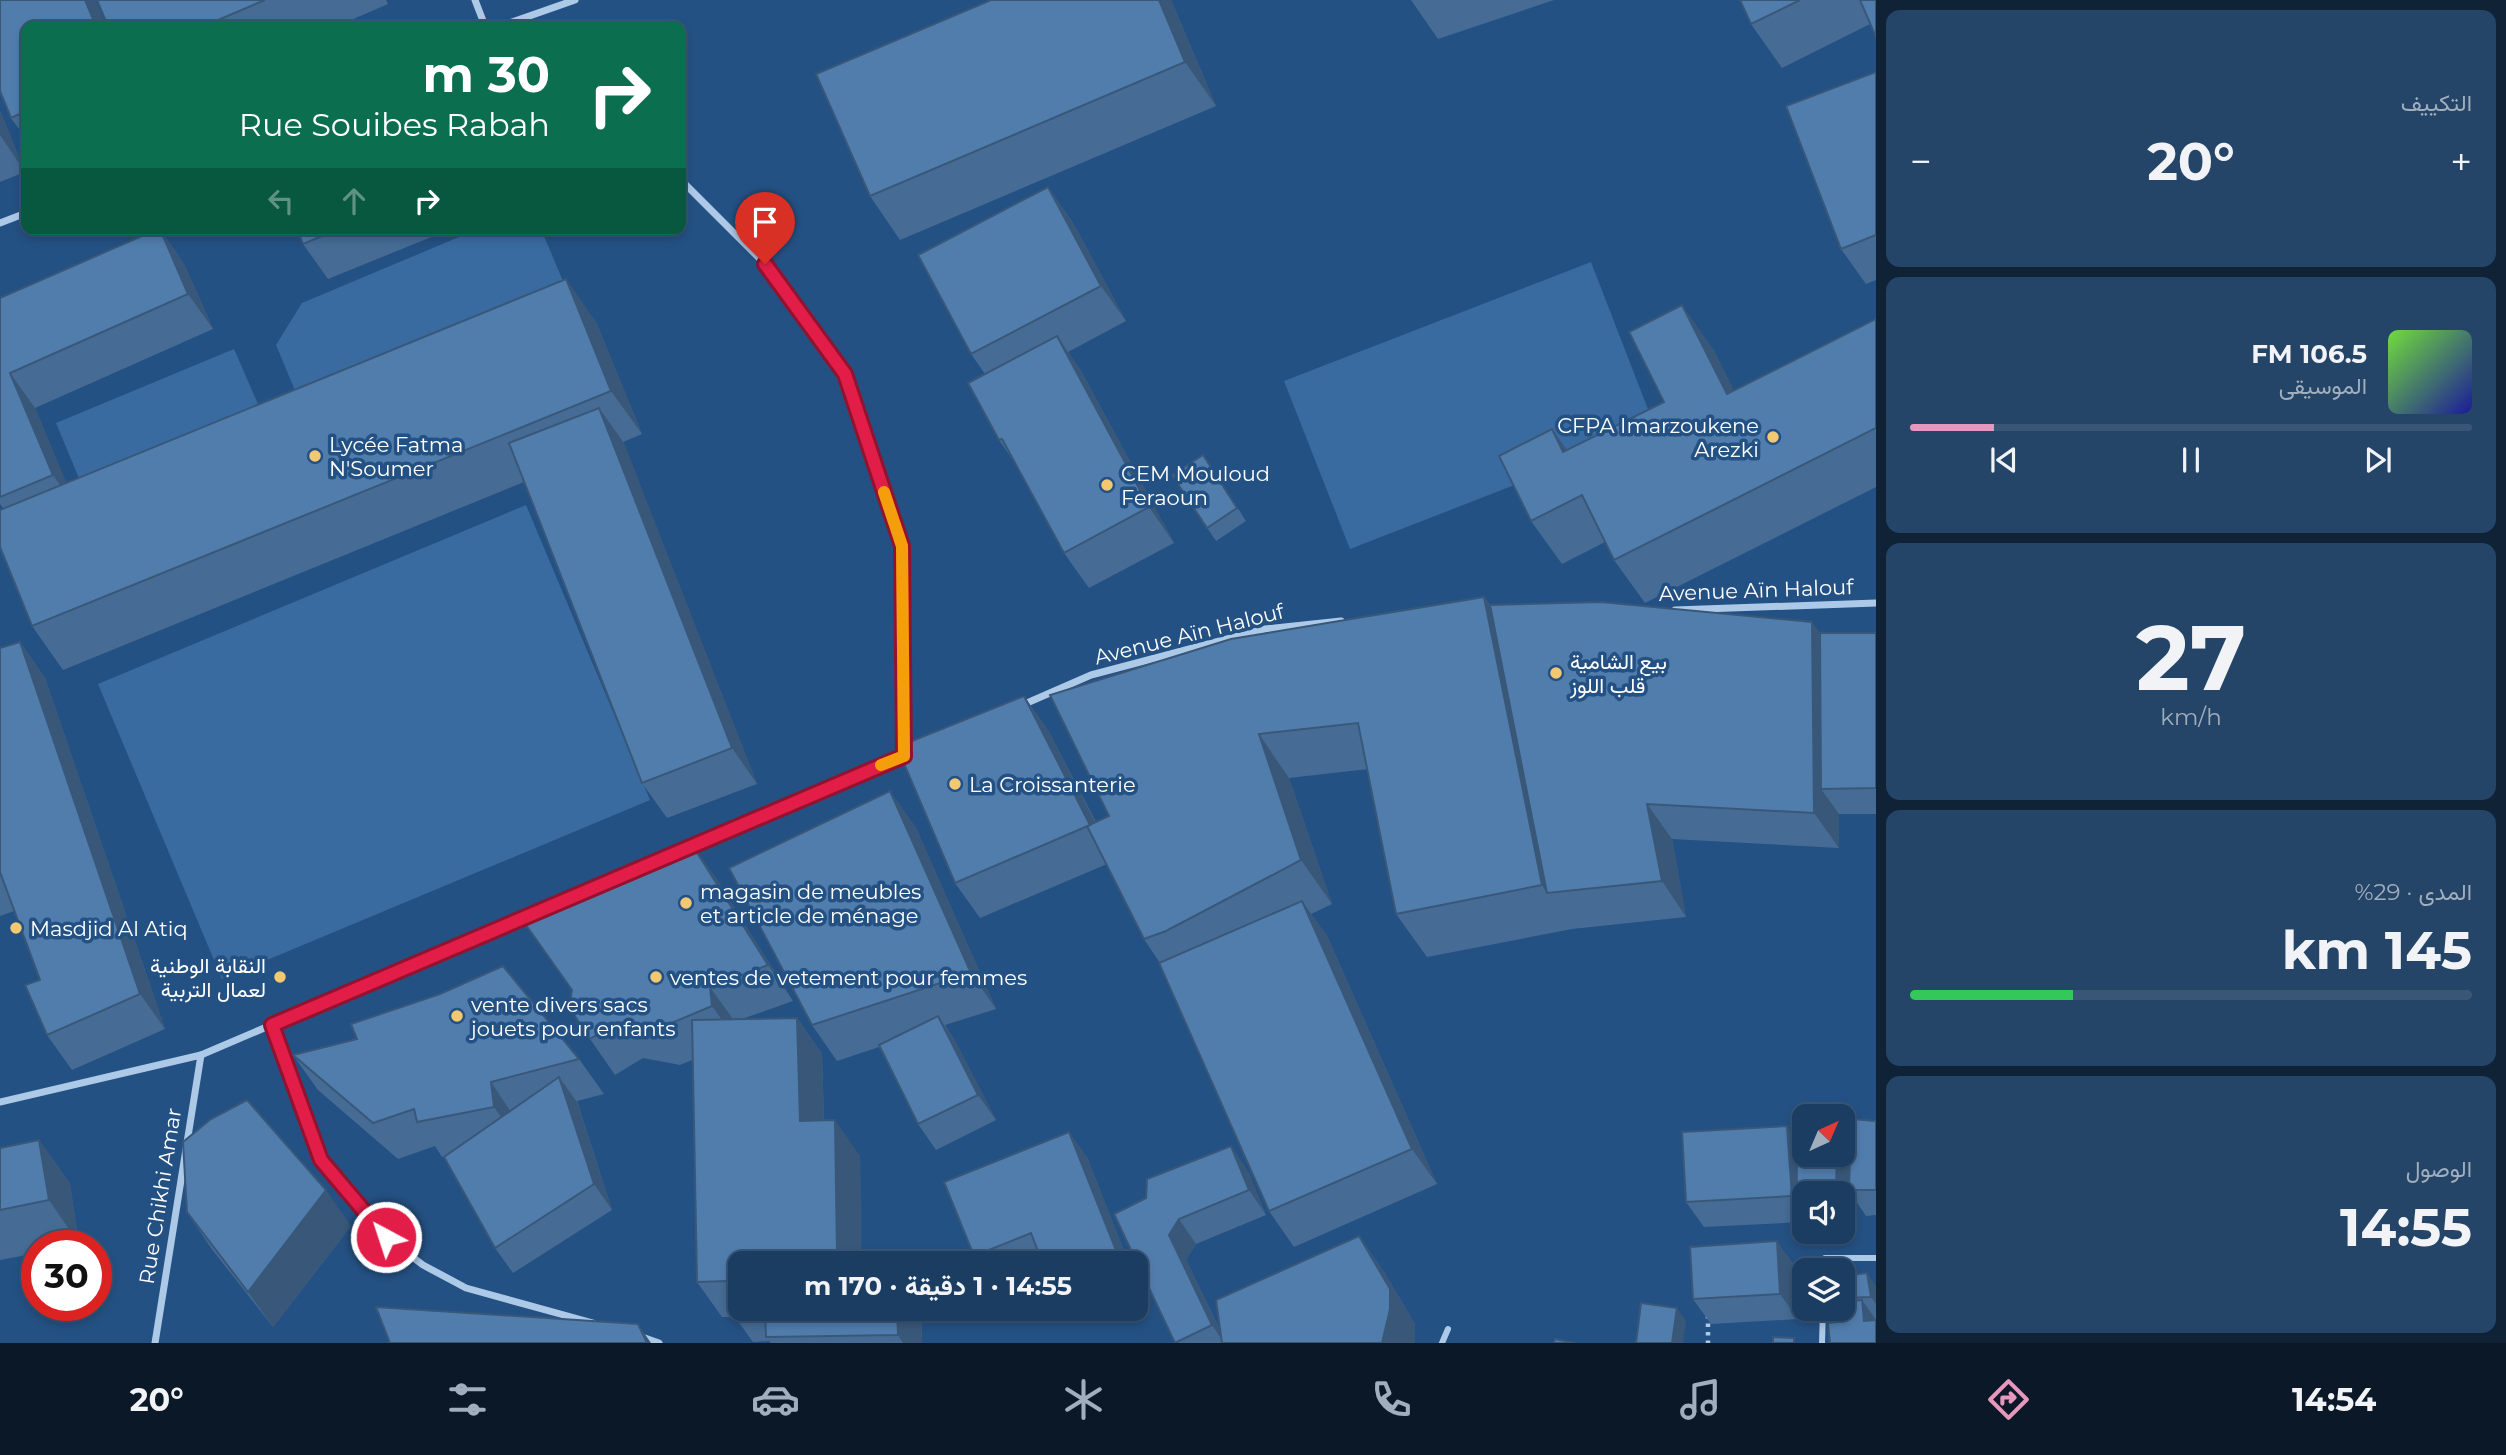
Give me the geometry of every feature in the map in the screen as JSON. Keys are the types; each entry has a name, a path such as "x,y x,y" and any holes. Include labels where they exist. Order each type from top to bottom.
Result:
{"street":[{"path":"475,0 483,21"},
{"path":"515,21 575,0"},
{"path":"686,185 765,264 845,374 902,546 904,756"},
{"path":"0,223 21,215"},
{"name":"Avenue Aïn Halouf","path":"1667,610 1876,603"},
{"name":"Avenue Aïn Halouf","path":"1016,708 1091,676 1265,629 1348,620"},
{"path":"676,853 916,750"},
{"path":"0,1102 201,1055 537,912"},
{"path":"272,1025 321,1160 386,1237 423,1265 466,1288 606,1326"},
{"name":"Rue Chikhi Amar","path":"155,1343 201,1055"},
{"path":"1855,1258 1876,1258"},
{"path":"1822,1343 1823,1321"},
{"path":"1441,1343 1448,1329"},
{"path":"629,1333 659,1343"}],"path":[{"path":"1708,1303 1708,1343"}],"shaded area":[{"path":"464,235 544,235 571,300 304,412 276,345 302,303"},
{"path":"1591,262 1656,430 1350,549 1284,381"},
{"path":"234,349 270,432 91,507 56,423"},
{"path":"526,505 650,800 222,979 98,684"}],"building":[{"path":"0,0 85,0 94,21 21,21 21,113 11,118 0,91"},
{"path":"97,0 265,0 216,21 106,21"},
{"path":"991,0 1159,0 1185,62 870,196 816,74"},
{"path":"1740,0 1800,0 1751,24"},
{"path":"1860,0 1876,0 1876,37"},
{"path":"1876,72 1876,235 1841,249 1786,106"},
{"path":"1048,187 1101,286 971,354 918,255"},
{"path":"144,235 163,235 188,294 10,373 53,475 0,497 0,298"},
{"path":"299,235 325,235 303,244"},
{"path":"566,279 611,391 32,626 0,547 0,510"},
{"path":"1682,305 1727,394 1876,319 1876,428 1614,560 1582,495 1531,521 1499,456 1552,429 1563,452 1664,402 1629,332"},
{"path":"1057,336 1149,507 1064,553 968,383"},
{"path":"599,408 732,748 642,783 509,443"},
{"path":"1203,455 1237,508 1207,528 1172,475"},
{"path":"1484,597 1542,885 1396,914 1358,723 1259,734 1301,860 1166,931 1144,939 1087,826 1109,816 1050,695 1231,639"},
{"path":"1601,602 1812,622 1814,813 1647,804 1662,881 1547,893 1490,605"},
{"path":"1820,633 1876,633 1876,788 1821,789"},
{"path":"20,642 140,994 47,1035 25,985 40,980 0,872 0,648"},
{"path":"1024,696 1090,825 955,883 897,747"},
{"path":"890,791 971,973 812,1025 729,868"},
{"path":"689,840 768,965 710,987 712,1006 655,1030 618,1022 590,1039 569,1007 572,990 521,918"},
{"path":"1302,901 1412,1149 1269,1211 1159,963"},
{"path":"503,966 579,1059 491,1082 494,1107 417,1122 414,1109 373,1123 293,1055 357,1039 351,1024 440,994"},
{"path":"938,1016 978,1095 918,1124 879,1045"},
{"path":"797,1018 800,1121 835,1120 837,1251 728,1251 728,1306 727,1281 697,1282 692,1020"},
{"path":"559,1077 594,1184 495,1248 444,1157"},
{"path":"247,1100 326,1190 248,1292 187,1212 183,1142 211,1119"},
{"path":"1855,1119 1876,1121 1876,1190 1855,1190 1855,1181 1849,1181 1850,1167 1855,1167"},
{"path":"1787,1126 1792,1196 1686,1202 1682,1132"},
{"path":"1069,1132 1116,1251 1038,1251 1031,1233 986,1251 972,1251 944,1182"},
{"path":"39,1140 49,1200 0,1210 0,1148"},
{"path":"1231,1146 1249,1190 1179,1219 1169,1235 1212,1325 1175,1343 1148,1286 1148,1251 1131,1251 1114,1214 1146,1198 1147,1179"},
{"path":"1797,1167 1837,1167 1836,1181 1797,1181"},
{"path":"1359,1236 1390,1289 1390,1309 1382,1343 1222,1343 1216,1300"},
{"path":"1777,1241 1780,1294 1693,1299 1690,1247"},
{"path":"1867,1273 1871,1297 1855,1298 1855,1274"},
{"path":"1862,1300 1864,1321 1876,1320 1876,1343 1830,1343 1828,1323 1855,1321 1855,1301"},
{"path":"1641,1303 1677,1308 1672,1343 1636,1343"},
{"path":"376,1307 638,1324 647,1343 390,1343"},
{"path":"765,1321 897,1321 898,1335 766,1337"},
{"path":"1773,1337 1794,1338 1794,1343 1773,1343"},
{"path":"1555,1339 1575,1343 1554,1343"}],"slow traffic":[{"path":"881,765 904,756 902,546 884,492"}],"place":[{"name":"CFPA Imarzoukene Arezki","path":"1773,437"},
{"name":"Lycée Fatma N'Soumer","path":"315,456"},
{"name":"CEM Mouloud Feraoun","path":"1107,485"},
{"name":"بيع الشامية قلب اللوز","path":"1556,673"},
{"name":"La Croissanterie","path":"955,784"},
{"name":"magasin de meubles et article de ménage","path":"686,903"},
{"name":"Masdjid Al Atiq","path":"16,928"},
{"name":"النقابة الوطنية لعمال التربية","path":"280,977"},
{"name":"ventes de vetement pour femmes","path":"656,977"},
{"name":"vente divers sacs jouets pour enfants","path":"457,1016"}],"route":[{"path":"386,1237 321,1160 272,1025 904,756 902,546 845,374 765,264"}]}
